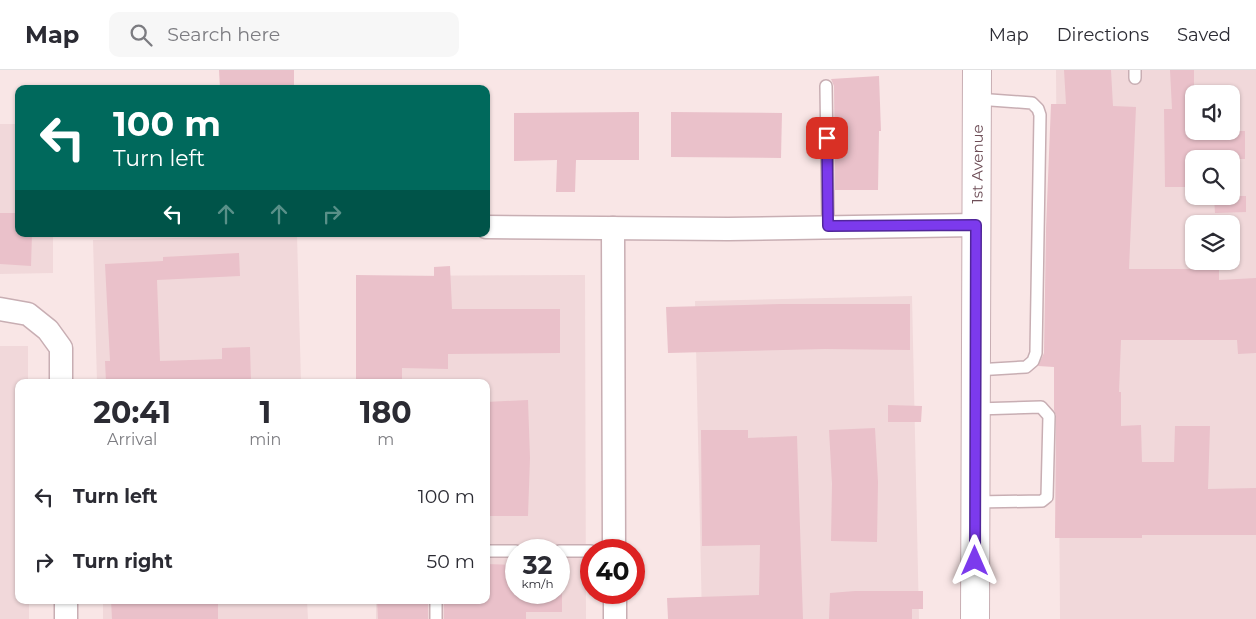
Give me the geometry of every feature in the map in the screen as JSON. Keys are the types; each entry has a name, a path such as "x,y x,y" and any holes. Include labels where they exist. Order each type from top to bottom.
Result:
{"street":[{"name":"1st Avenue","path":"975,619 977,70"},
{"path":"490,227 728,229 976,225"},
{"path":"613,228 614,539"},
{"path":"0,309 28,314 48,330 61,348 61,379"},
{"path":"66,604 66,619"},
{"path":"615,604 615,619"}],"lane":[{"path":"826,86 828,226"},
{"path":"976,370 1026,366 1033,361 1036,353 1040,115 1038,109 1032,103 977,100"},
{"path":"975,502 1042,501 1047,497 1049,416 1041,407 976,409"},
{"path":"490,551 505,551"},
{"path":"436,604 436,619"}],"shaded area":[{"path":"1056,70 1256,70 1256,619 1060,619"},
{"path":"0,124 15,124 15,237 53,237 53,273 0,274"},
{"path":"297,237 301,379 97,379 93,240"},
{"path":"585,275 586,539 580,539 580,604 586,604 586,619 376,619 376,604 490,604 490,379 375,379 375,276"},
{"path":"912,296 919,619 702,619 695,301"},
{"path":"0,346 28,346 28,379 15,379 15,604 29,604 29,619 0,619"},
{"path":"103,604 307,604 308,619 103,619"}],"building":[{"path":"219,70 294,70 294,85 220,85"},
{"path":"1064,70 1111,70 1113,106 1136,107 1129,269 1219,270 1219,280 1256,278 1256,353 1238,354 1237,340 1121,340 1119,392 1121,392 1121,426 1141,425 1142,462 1174,462 1175,426 1210,426 1208,489 1256,488 1256,535 1142,535 1142,538 1055,538 1056,416 1054,410 1054,367 1038,366 1044,353 1046,228 1051,104 1066,104"},
{"path":"1170,70 1194,70 1194,85 1185,85 1185,140 1240,140 1240,131 1245,131 1245,159 1240,159 1240,150 1185,150 1185,187 1165,187 1164,109 1172,109"},
{"path":"879,76 881,131 879,131 878,190 835,190 834,86 831,79"},
{"path":"639,112 639,160 576,160 575,192 556,192 557,160 514,161 514,113"},
{"path":"671,112 782,113 781,158 671,157"},
{"path":"1240,196 1246,196 1246,212 1215,213 1215,205 1240,205"},
{"path":"0,213 15,213 15,237 32,237 31,266 0,264"},
{"path":"239,253 240,276 157,280 160,361 222,359 222,348 250,347 251,379 106,379 105,361 110,361 105,264 163,261 163,257"},
{"path":"450,266 452,309 560,309 560,353 448,354 448,369 402,368 402,379 356,379 356,275 434,276 434,267"},
{"path":"780,304 910,304 910,350 825,349 668,353 666,307"},
{"path":"528,400 530,458 528,516 490,516 490,402"},
{"path":"888,405 922,406 921,422 888,422"},
{"path":"875,428 878,482 877,542 831,541 832,484 829,430"},
{"path":"701,430 748,430 748,438 797,436 803,619 668,619 667,598 759,595 760,545 702,546"},
{"path":"490,564 505,565 505,604 562,604 562,612 526,612 526,619 444,619 444,604 490,604"},
{"path":"923,591 923,609 912,609 912,619 829,619 830,593"},
{"path":"111,604 218,604 218,619 112,619"},
{"path":"377,604 428,604 428,619 378,619"}],"route":[{"path":"827,138 828,226 976,225 975,561"}]}
